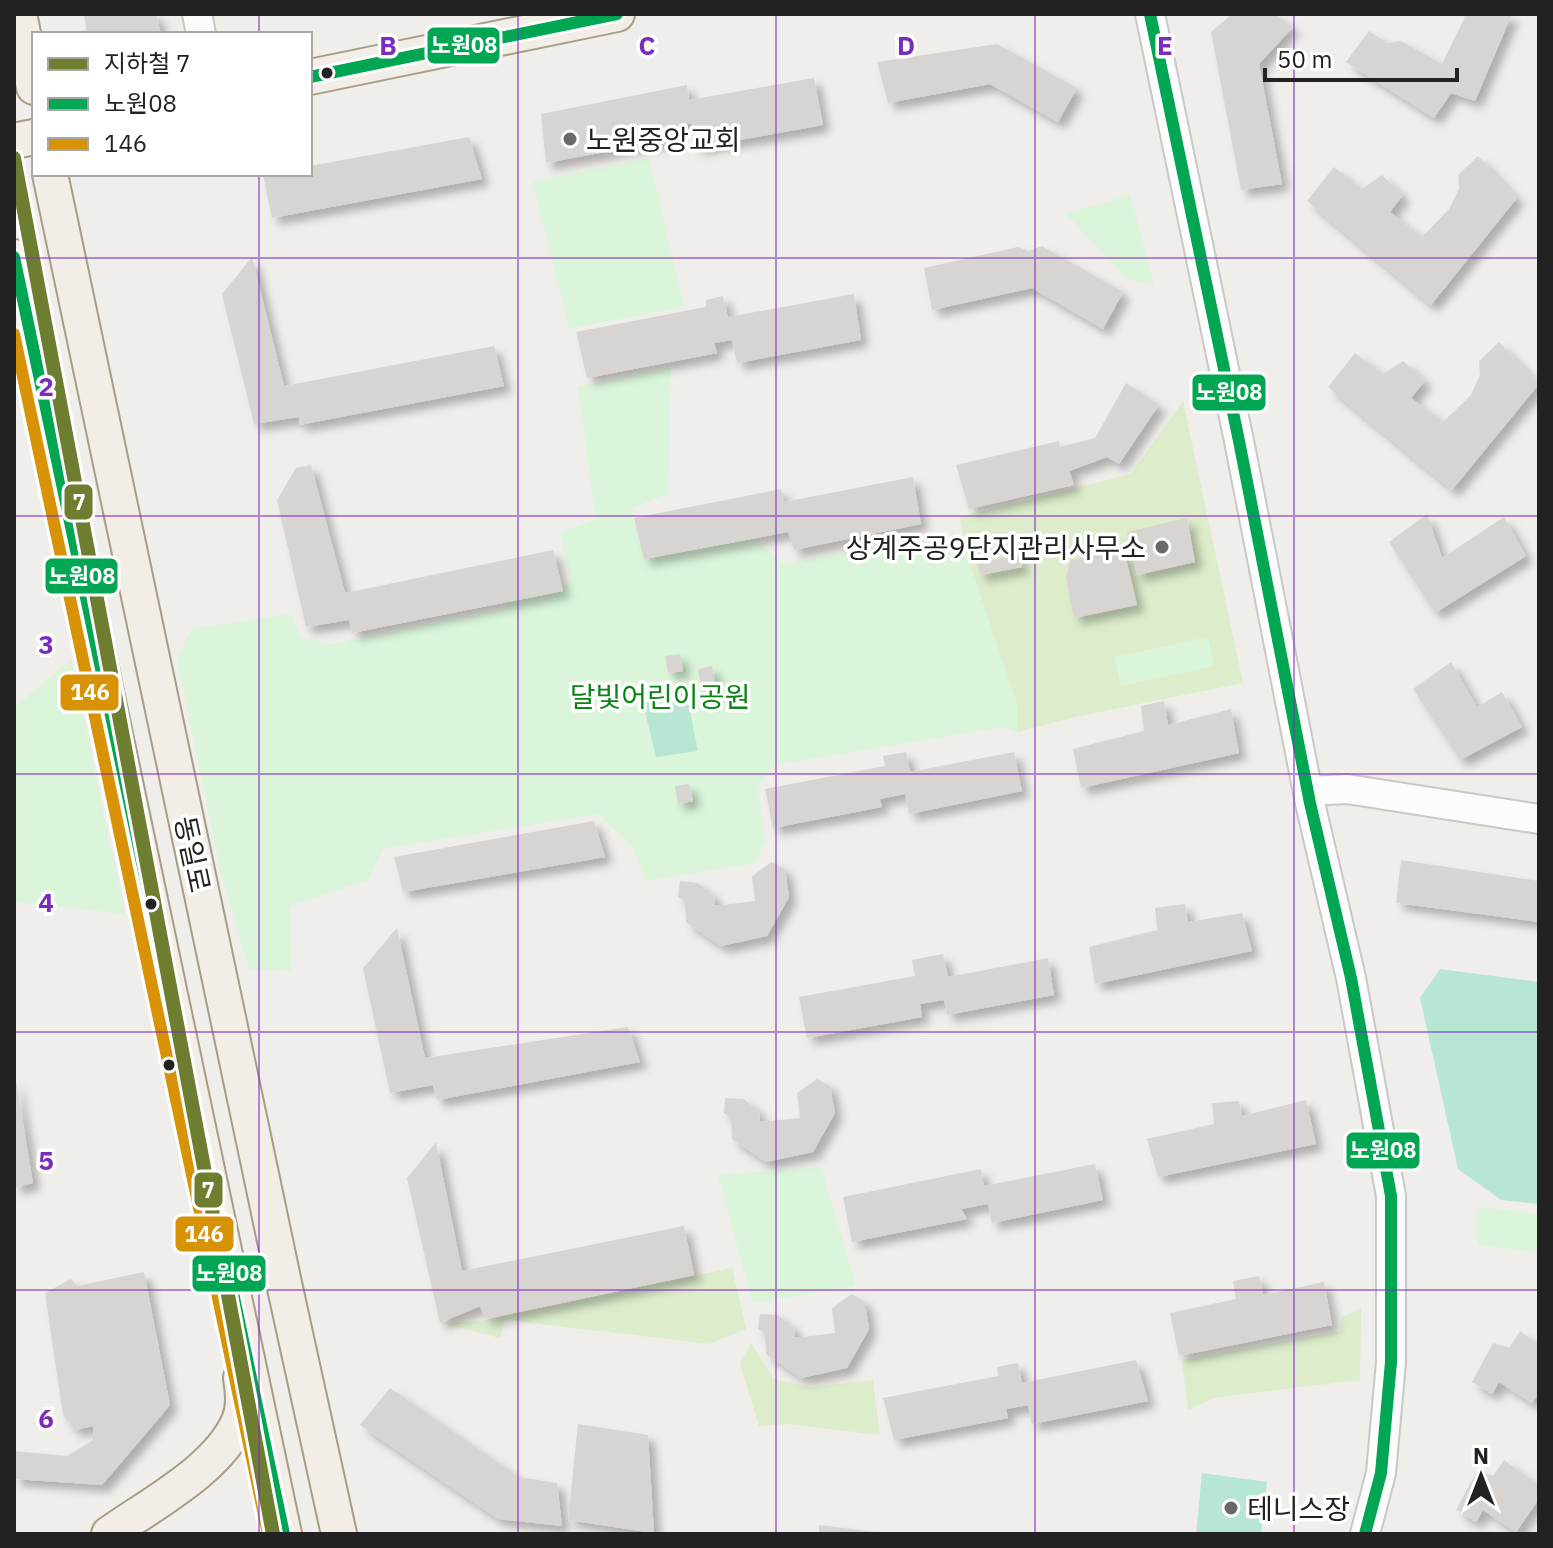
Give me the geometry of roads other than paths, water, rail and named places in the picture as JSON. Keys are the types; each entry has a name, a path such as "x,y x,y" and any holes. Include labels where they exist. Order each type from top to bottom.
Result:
{"main road":[{"path":"19,14 32,77"},
{"path":"312,77 617,14"},
{"name":"동일로","path":"50,176 271,1227 339,1534"},
{"name":"동일로","path":"14,257 284,1534"},
{"path":"109,1534 198,1470 222,1447 240,1419 243,1391 235,1294"}],"street":[{"path":"1150,14 1308,791 1351,978 1391,1196 1391,1362 1381,1473 1365,1534"},
{"path":"1308,791 1347,789 1539,819"}],"metro line":[{"name":"7","path":"14,158 273,1534"}],"place":[{"name":"노원중앙교회","path":"570,139"},
{"name":"상계주공9단지관리사무소","path":"1162,547"},
{"name":"테니스장","path":"1231,1508"}],"park label":[{"name":"달빛어린이공원","path":"660,696"}]}
